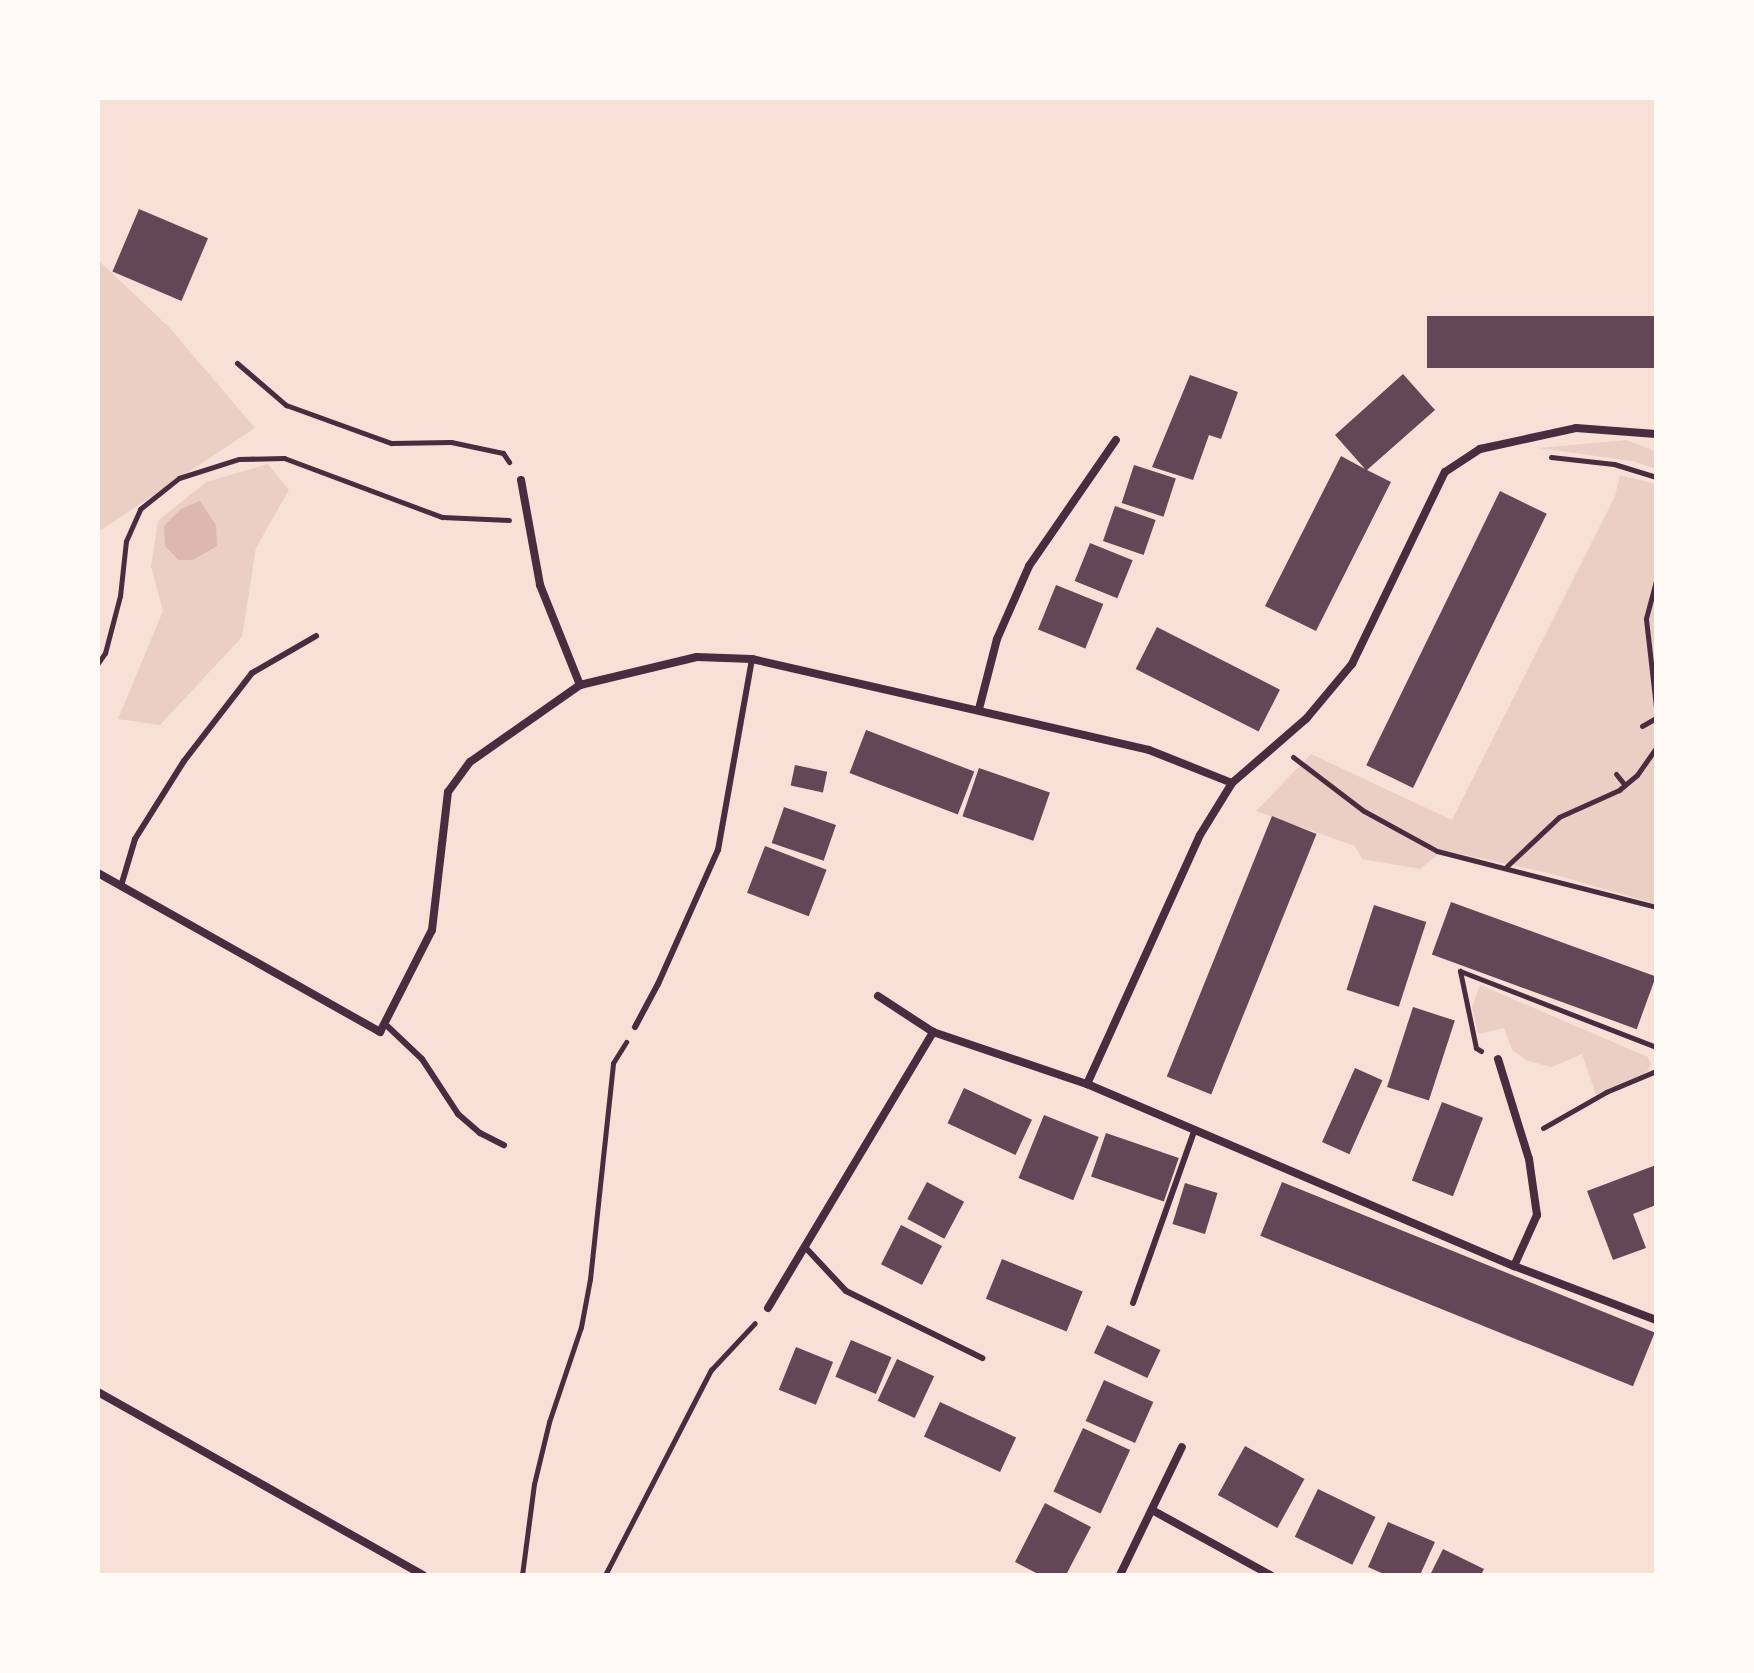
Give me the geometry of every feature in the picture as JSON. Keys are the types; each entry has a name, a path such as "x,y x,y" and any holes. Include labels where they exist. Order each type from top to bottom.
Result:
{"street":[{"path":"1087,1084 1200,835 1232,783 1306,719 1352,664 1445,472 1480,449 1576,428 1656,434"},
{"path":"979,709 997,639 1029,566 1116,440"},
{"path":"521,480 540,585 580,685"},
{"path":"98,873 380,1032 432,930 448,792 470,762 580,685 697,657 752,659 1149,750 1232,783"},
{"path":"878,996 933,1032 1087,1084 1514,1266 1656,1320"},
{"path":"768,1308 933,1032"},
{"path":"1498,1059 1523,1141 1537,1215 1514,1266"},
{"path":"98,1392 423,1575"},
{"path":"1120,1575 1182,1447"},
{"path":"1152,1510 1270,1575"}],"lane":[{"path":"121,886 135,839 184,761 252,673 316,636"},
{"path":"635,1027 658,984 718,850 752,659"},
{"path":"384,1023 422,1059 458,1114 480,1133 504,1145"},
{"path":"1133,1303 1194,1132"},
{"path":"805,1247 846,1291 982,1358"}],"path":[{"path":"237,363 286,405 391,443 451,442 503,453 521,480"},
{"path":"1512,442 1546,457 1614,464 1656,477"},
{"path":"98,663 105,653 120,596 126,541 140,509 179,478 239,459 284,458 442,517 527,519"},
{"path":"1656,581 1646,619 1656,707"},
{"path":"1642,726 1656,718"},
{"path":"1277,744 1364,811 1437,851 1507,866 1656,907"},
{"path":"1507,866 1559,817 1625,785 1650,761 1656,748"},
{"path":"1616,774 1625,785"},
{"path":"1498,1059 1476,1048 1460,971 1656,1047"},
{"path":"522,1575 534,1484 549,1422 581,1327 590,1279 613,1063 635,1027"},
{"path":"1523,1141 1606,1092 1656,1071"},
{"path":"605,1575 711,1370 768,1308"}],"shaded area":[{"path":"98,260 169,327 255,428 98,532"},
{"path":"1626,440 1656,451 1656,469 1632,461 1539,448"},
{"path":"268,464 289,490 256,548 242,637 160,725 118,719 163,611 151,567 158,521 206,482"},
{"path":"1620,475 1656,484 1656,904 1552,874 1443,850 1420,869 1362,859 1355,846 1256,811 1311,754 1452,820 1615,496"},
{"path":"200,501 216,525 217,546 193,560 178,560 165,546 164,526 181,509"},
{"path":"1480,985 1648,1057 1651,1064 1647,1072 1596,1095 1582,1054 1552,1067 1528,1061 1512,1050 1504,1028 1478,1034 1472,1007"}],"building":[{"path":"139,209 208,238 181,301 112,272"},
{"path":"1427,316 1656,316 1656,368 1427,368"},
{"path":"1403,374 1435,410 1367,470 1391,482 1316,631 1265,606 1341,456 1365,469 1335,435"},
{"path":"1190,375 1238,392 1221,439 1209,435 1193,480 1152,467"},
{"path":"1134,465 1176,479 1163,517 1122,503"},
{"path":"1500,491 1547,514 1413,788 1366,765"},
{"path":"1115,506 1156,520 1144,555 1103,541"},
{"path":"1090,543 1133,560 1117,598 1075,581"},
{"path":"1056,585 1103,604 1085,649 1038,630"},
{"path":"1157,627 1280,690 1259,732 1136,669"},
{"path":"866,730 974,772 958,815 850,773"},
{"path":"795,765 827,772 823,792 791,786"},
{"path":"979,768 1050,792 1033,841 962,816"},
{"path":"784,807 836,825 824,861 772,843"},
{"path":"1272,816 1317,834 1211,1095 1167,1077"},
{"path":"765,846 827,870 809,916 747,893"},
{"path":"1451,902 1656,977 1637,1029 1432,955"},
{"path":"1374,905 1426,922 1399,1007 1346,990"},
{"path":"1413,1007 1455,1021 1429,1100 1387,1087"},
{"path":"1355,1068 1382,1080 1349,1154 1322,1142"},
{"path":"964,1088 1032,1120 1015,1155 948,1123"},
{"path":"1442,1102 1483,1118 1453,1196 1412,1180"},
{"path":"1044,1115 1099,1137 1073,1200 1019,1178"},
{"path":"1106,1133 1179,1158 1164,1202 1091,1176"},
{"path":"1656,1165 1656,1205 1633,1214 1646,1248 1613,1260 1587,1191"},
{"path":"927,1182 964,1202 944,1239 907,1219"},
{"path":"1282,1182 1655,1333 1633,1386 1260,1236"},
{"path":"1185,1183 1218,1193 1205,1234 1172,1224"},
{"path":"901,1225 942,1246 922,1285 881,1264"},
{"path":"1002,1259 1083,1292 1067,1331 986,1299"},
{"path":"1107,1325 1160,1350 1147,1378 1094,1353"},
{"path":"851,1340 892,1357 876,1394 835,1377"},
{"path":"796,1347 833,1362 816,1405 779,1390"},
{"path":"897,1359 934,1376 915,1418 878,1401"},
{"path":"1104,1380 1153,1402 1135,1443 1086,1421"},
{"path":"940,1402 1016,1437 1000,1472 924,1436"},
{"path":"1083,1428 1130,1450 1101,1513 1053,1491"},
{"path":"1245,1446 1304,1479 1277,1528 1218,1495"},
{"path":"1318,1489 1376,1517 1352,1565 1295,1537"},
{"path":"1045,1503 1091,1527 1066,1575 1040,1575 1015,1562"},
{"path":"1388,1522 1435,1542 1420,1575 1386,1575 1368,1567"},
{"path":"1443,1549 1484,1569 1481,1575 1430,1575"}]}
